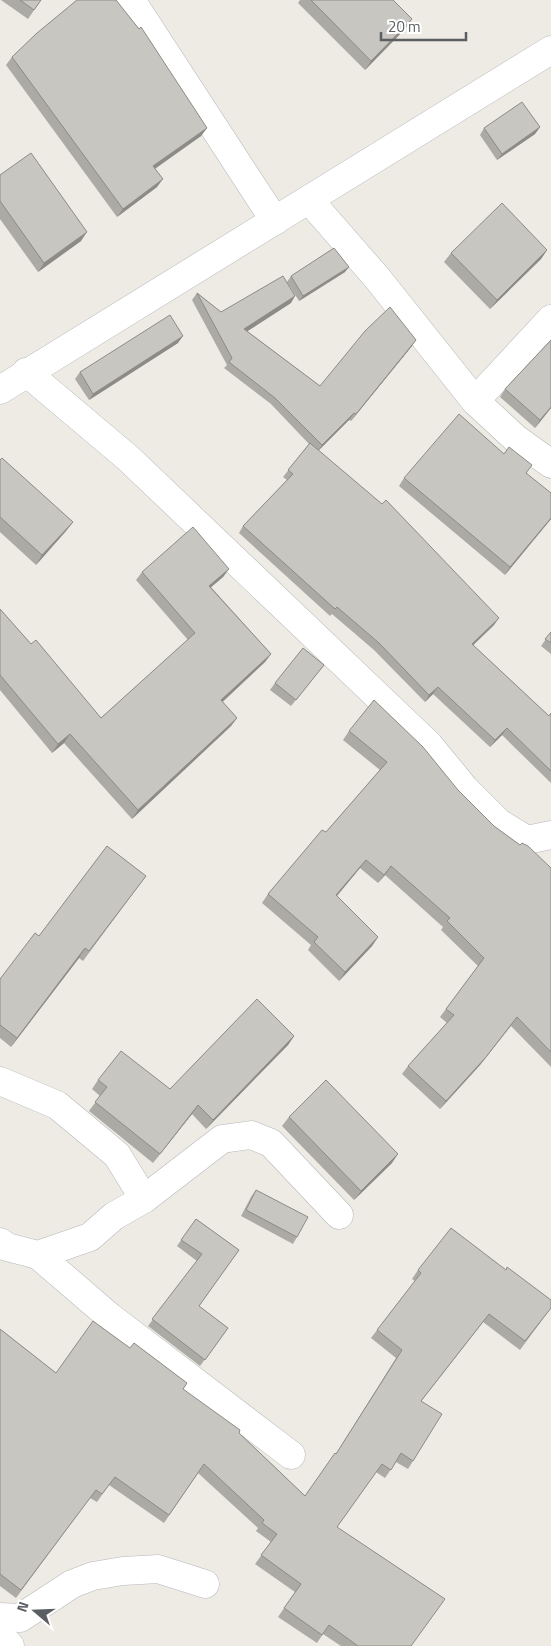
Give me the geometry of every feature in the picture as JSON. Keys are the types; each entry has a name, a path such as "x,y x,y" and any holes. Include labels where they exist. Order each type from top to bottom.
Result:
{"street":[{"path":"131,0 275,221"},
{"path":"0,390 26,372 310,201 368,161 551,50"},
{"path":"310,201 378,279 475,401 515,438 551,464"},
{"path":"475,401 551,319"},
{"path":"26,372 128,458 429,745 465,789 500,823 527,840 551,835"},
{"path":"0,1081 57,1105 117,1155 144,1199"},
{"path":"38,1256 90,1237 114,1216 144,1199 222,1139 251,1135 271,1143 339,1216"},
{"path":"0,1242 7,1247 38,1256 110,1317 291,1455"},
{"path":"0,1617 20,1618 72,1584 93,1576 123,1571 158,1569 205,1584"},
{"path":"0,1635 10,1646"}],"building":[{"path":"20,0 41,0 34,10"},
{"path":"77,0 116,0 139,29 141,27 207,128 153,166 163,179 123,209 12,57 37,33"},
{"path":"311,0 393,0 412,19 371,61"},
{"path":"522,102 540,127 502,154 484,128"},
{"path":"31,153 87,232 44,263 0,201 0,175"},
{"path":"502,203 547,250 497,300 451,253"},
{"path":"334,248 349,267 303,296 291,276"},
{"path":"283,276 295,296 244,329 320,386 365,331 390,307 416,340 356,414 354,413 322,445 275,398 229,362 232,358 197,293 221,312"},
{"path":"170,315 183,336 93,394 80,372"},
{"path":"551,340 551,407 540,420 505,389"},
{"path":"459,414 504,454 509,447 532,465 526,473 551,493 551,518 510,567 404,478"},
{"path":"310,443 382,504 386,500 499,618 472,644 549,716 551,713 551,771 507,728 495,740 438,687 429,695 379,643 337,607 335,609 243,526 293,474 288,470"},
{"path":"2,458 73,522 42,555 0,517 0,460"},
{"path":"193,527 229,569 209,586 271,654 221,700 237,718 138,810 70,734 58,744 0,675 0,609 31,644 36,640 101,718 195,633 142,572"},
{"path":"551,632 551,643 545,639"},
{"path":"303,648 324,665 296,700 275,683"},
{"path":"374,700 423,747 458,790 494,826 520,845 522,843 528,846 551,868 551,1052 517,1017 486,1057 446,1101 408,1066 454,1015 446,1009 484,958 447,921 450,918 391,866 384,875 366,860 336,895 378,937 345,972 314,942 318,937 268,894 322,830 326,832 387,762 349,731"},
{"path":"107,846 146,876 89,951 85,948 17,1038 0,1025 0,979 35,933 39,936"},
{"path":"257,999 294,1036 213,1120 198,1105 160,1154 95,1102 107,1087 98,1080 121,1051 170,1089"},
{"path":"326,1080 398,1154 361,1191 289,1117"},
{"path":"256,1190 308,1217 297,1237 246,1210"},
{"path":"196,1219 239,1250 199,1306 228,1328 205,1360 152,1319 202,1254 181,1240"},
{"path":"451,1228 506,1270 507,1267 551,1300 551,1308 525,1341 489,1314 421,1401 442,1414 413,1461 401,1453 391,1470 382,1464 337,1527 445,1599 411,1646 358,1646 329,1625 322,1635 284,1608 301,1584 261,1555 277,1534 262,1523 264,1520 204,1464 169,1515 115,1477 102,1494 96,1490 21,1590 0,1574 0,1329 56,1373 93,1321 130,1348 134,1343 187,1383 183,1389 240,1430 239,1433 305,1496 336,1454 402,1350 377,1330 421,1273 418,1270"}]}
